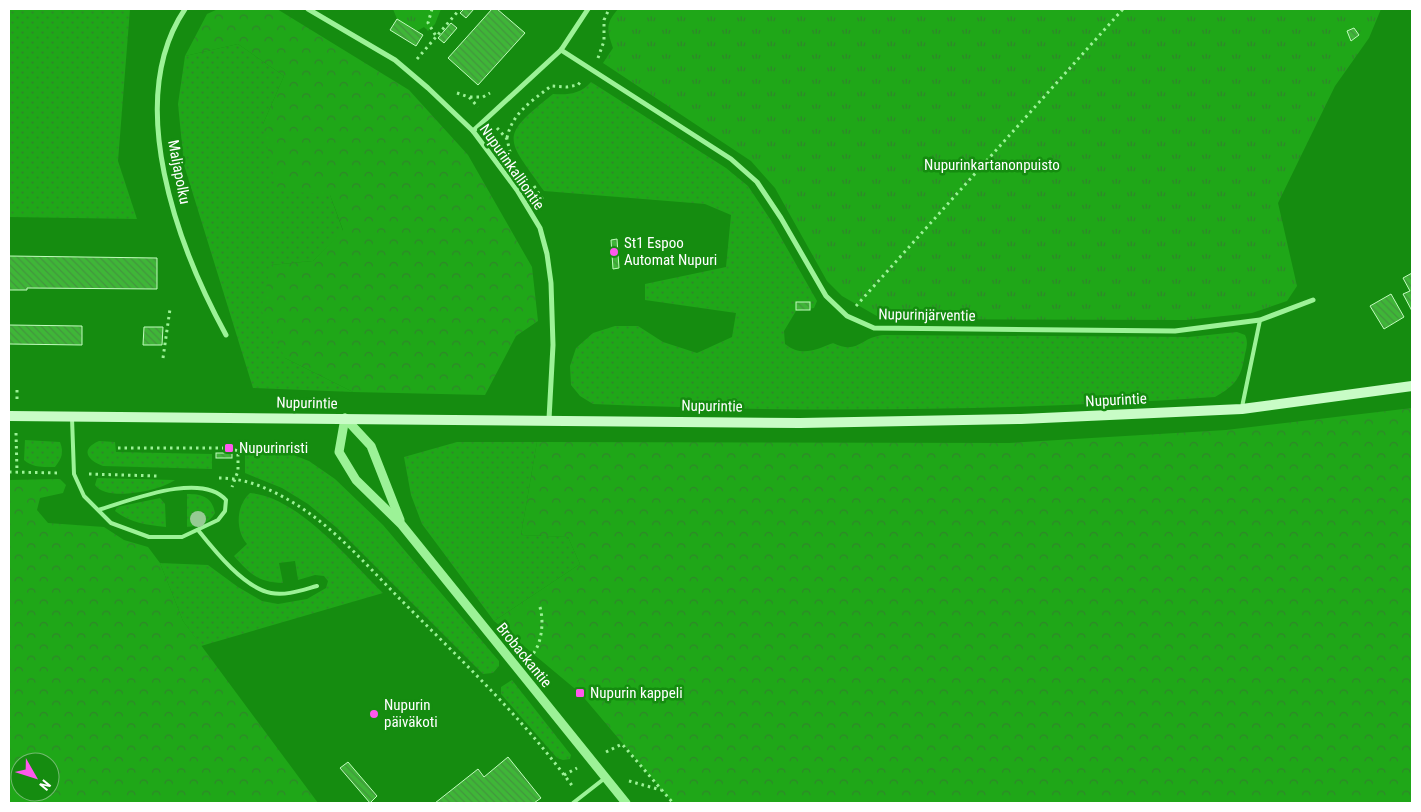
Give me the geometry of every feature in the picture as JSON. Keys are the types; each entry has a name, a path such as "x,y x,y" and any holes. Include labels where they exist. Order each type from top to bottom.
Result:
{"main road":[{"name":"Nupurintie","path":"9,416 819,422 1021,419 1242,409 1412,386"}],"street":[{"name":"Maljapolku","path":"185,9 177,21 163,52 158,98 160,141 178,226 203,294 226,335"},
{"name":"Nupurinkalliontie","path":"308,9 395,60 473,131 517,190 535,220 547,254 551,284 553,345 549,419"},
{"path":"473,131 561,50 588,9"},
{"name":"Nupurinjärventie","path":"561,50 731,159 757,182 781,218 826,296 848,316 874,328 1175,331 1260,320 1313,300"},
{"name":"Brobackantie","path":"345,418 339,452 356,480 401,524 626,803"},
{"name":"Brobackantie","path":"345,418 371,446 401,524"}],"lane":[{"path":"1242,409 1260,320"},
{"path":"71,416 74,474 84,496 98,510 111,523 149,537 182,537 218,520 225,511 226,500 220,493 203,488 178,488 98,510"},
{"path":"198,530 221,561 248,581 269,593 288,594 317,586"},
{"path":"573,803 605,778"}],"path":[{"path":"432,9 428,23 436,36"},
{"path":"417,59 460,9"},
{"path":"507,138 509,125 517,115 544,91 551,86 567,87 578,85 601,54 603,25 609,9"},
{"path":"848,316 1123,9"},
{"path":"163,358 170,309"},
{"path":"118,448 229,448 238,451 236,478"},
{"path":"9,472 160,476"},
{"path":"217,478 236,478 264,487 298,506 338,537 491,690 564,775 622,744 673,803"},
{"path":"517,668 535,654 542,628 539,604"}],"green space":[{"path":"9,9 130,9 118,161 137,219 9,217"},
{"path":"218,9 277,9 409,90 468,155 532,267 538,321 516,336 485,395 353,392 285,358 261,310 271,265 313,261 343,230 330,195 276,190 263,124 284,76 238,44 185,56 207,14"},
{"path":"393,9 441,9 435,24 428,31 424,27 417,31 397,19"},
{"name":"Nupurinkartanonpuisto","path":"618,9 1381,9 1369,38 1335,86 1278,203 1297,286 1287,301 1252,313 1186,320 882,319 842,296 827,281 775,188 751,161 603,63 613,48 608,27"},
{"path":"238,44 284,76 263,124 330,195 343,231 313,261 271,265 285,358 353,392 253,388 184,165 178,104 185,56"},
{"path":"591,82 726,168 748,186 772,222 817,301 814,308 796,311 784,331 785,344 791,348 809,351 833,343 853,347 883,335 1189,337 1237,332 1245,335 1247,342 1242,369 1233,384 1215,397 1137,402 904,409 748,409 593,404 580,396 571,385 570,366 576,348 593,333 615,326 638,326 663,342 697,353 732,337 736,313 645,300 645,284 726,267 731,215 705,204 544,191 522,159 514,139 516,130 523,120 553,94 574,93 583,89"},
{"path":"1412,408 1412,803 673,803 580,693 494,621 580,564 568,537 521,535 537,442 1009,443 1226,430"},
{"path":"25,440 60,442 62,455 55,467 35,466 27,463 24,460"},
{"path":"99,441 115,442 116,452 212,454 212,469 103,466 93,461 88,454 89,447"},
{"path":"457,442 537,442 521,535 568,537 580,564 494,621 422,524 411,495 404,457"},
{"path":"245,444 275,448 309,461 335,479 383,525 499,661 499,666 493,673 483,674 336,527 308,504 282,488 245,473"},
{"path":"97,478 175,480 158,488 121,494 101,490 95,485"},
{"path":"60,479 66,485 63,493 40,498 37,510 48,523 104,527 124,540 148,547 160,563 183,621 318,803 9,803 9,480"},
{"path":"250,493 268,497 287,506 305,518 339,548 383,593 201,646 183,621 160,563 208,565 238,587 262,601 278,604 307,599 326,588 328,581 324,576 315,575 298,580 295,561 279,563 283,583 267,581 255,576 234,556 247,544 240,532 239,518 242,504"},
{"path":"187,494 202,496 209,500 215,513 210,520 199,525 187,527"},
{"path":"160,498 165,504 166,527 133,521 115,511 117,507"},
{"path":"512,680 571,755 570,759 563,760 557,758 501,694 501,687"}],"building":[{"path":"464,9 474,9 466,18 460,13"},
{"path":"492,9 497,9 525,33 478,85 448,58"},
{"path":"397,19 423,35 416,46 390,30"},
{"path":"451,23 457,28 444,43 438,38"},
{"path":"1354,28 1359,35 1351,41 1347,31"},
{"path":"617,239 619,268 613,269 611,240"},
{"path":"9,256 157,258 157,289 27,288 27,290 9,290"},
{"path":"1412,273 1412,311 1403,294 1410,291 1403,278"},
{"path":"1391,294 1404,317 1384,329 1370,306"},
{"path":"796,302 810,302 810,310 796,310"},
{"path":"9,325 82,326 82,345 9,344"},
{"path":"144,327 163,327 162,345 143,345"},
{"path":"216,453 232,453 232,458 216,458"},
{"path":"508,757 541,798 534,803 435,803 478,769 484,777"},
{"path":"348,762 377,796 370,803 340,768"}],"place":[{"name":"St1 Espoo Automat Nupuri","path":"614,252"},
{"name":"Nupurinristi","path":"229,448"},
{"name":"Nupurin kappeli","path":"580,693"},
{"name":"Nupurin päiväkoti","path":"374,714"}]}
